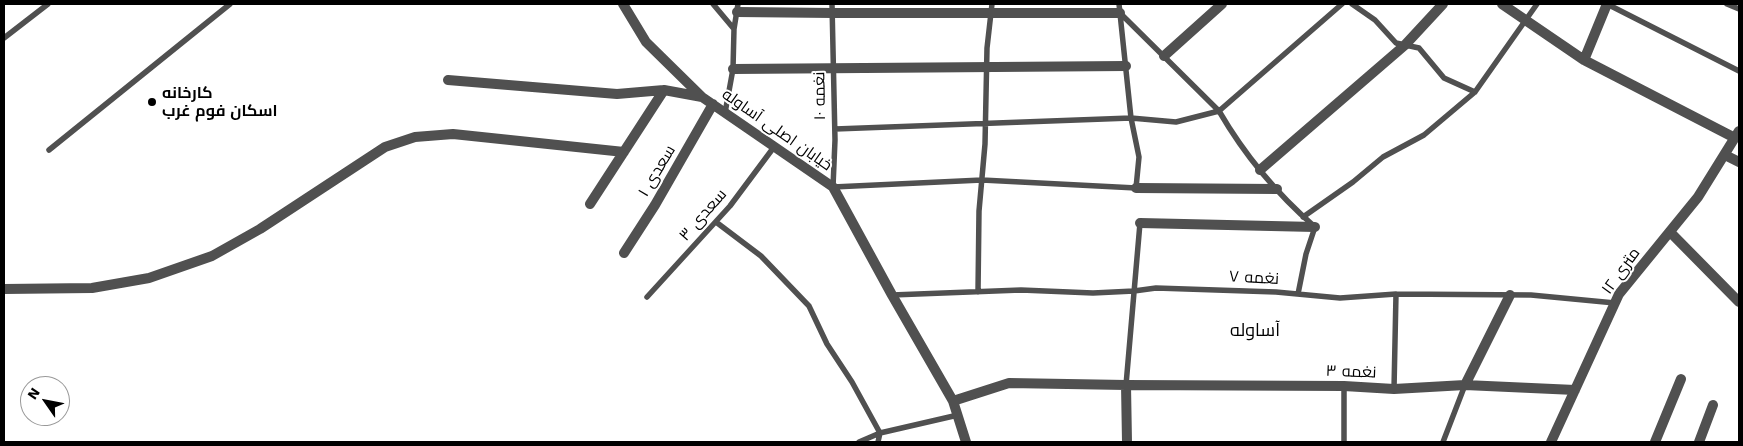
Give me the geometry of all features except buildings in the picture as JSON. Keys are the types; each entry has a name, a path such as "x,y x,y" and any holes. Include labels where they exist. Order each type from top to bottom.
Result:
{"street":[{"name":"خیابان اصلی آساوله","path":"623,4 646,42 702,97 833,187 953,401 966,442"},
{"path":"1164,56 1222,4"},
{"path":"1260,170 1405,45 1443,4"},
{"path":"1502,4 1584,60 1737,134"},
{"path":"1584,60 1607,4"},
{"path":"738,8 1119,8"},
{"path":"733,69 1126,66"},
{"path":"448,80 617,94 664,90 702,97"},
{"path":"590,204 664,90"},
{"name":"سعدی ۱","path":"624,253 713,104"},
{"path":"4,289 92,288 149,278 212,256 260,229 385,147 415,137 453,134 624,152"},
{"name":"۱۲ متری","path":"1551,442 1620,294 1698,197 1737,134"},
{"path":"1724,155 1739,162"},
{"path":"1136,188 1277,188"},
{"path":"1140,223 1315,227"},
{"path":"1670,232 1739,302"},
{"path":"1465,385 1510,295"},
{"path":"1655,442 1681,379"},
{"path":"953,401 1009,383 1126,385 1127,442"},
{"name":"نغمه ۳","path":"1126,385 1344,386 1394,389 1465,385 1575,390"},
{"path":"1699,442 1713,405"}],"lane":[{"path":"4,38 48,4"},
{"path":"49,150 230,4"},
{"path":"713,4 734,29"},
{"path":"834,129 1131,118 1176,122 1219,111 1342,4"},
{"path":"1352,4 1375,20 1396,43 1419,48 1444,78 1475,92"},
{"path":"1303,217 1353,182 1384,157 1424,135 1475,92 1537,4"},
{"path":"1607,4 1739,71"},
{"path":"1727,4 1739,9"},
{"path":"725,113 733,69 734,29 738,8"},
{"path":"978,292 979,211 985,144 986,66 992,8"},
{"path":"1119,8 1219,111 1232,133 1260,170 1303,217 1315,227 1306,254 1298,294"},
{"path":"833,187 982,180 1136,188 1139,157 1131,118 1119,8"},
{"name":"نغمه ۱۰","path":"833,9 833,187"},
{"name":"سعدی ۳","path":"647,297 730,206 774,147"},
{"path":"716,222 761,256 809,306 827,344 852,382 880,433 878,442"},
{"path":"1126,385 1140,223"},
{"name":"نغمه ۷","path":"892,295 1021,290 1093,293 1156,288 1298,294 1340,298 1396,294 1510,295 1615,303"},
{"path":"1394,389 1396,294"},
{"path":"1443,442 1465,385"},
{"path":"1344,386 1344,442"},
{"path":"859,442 880,433 958,415"}],"place":[{"name":"کارخانه اسکان فوم غرب","path":"152,102"}],"district":[{"name":"آساوله","path":"1255,331"}]}
